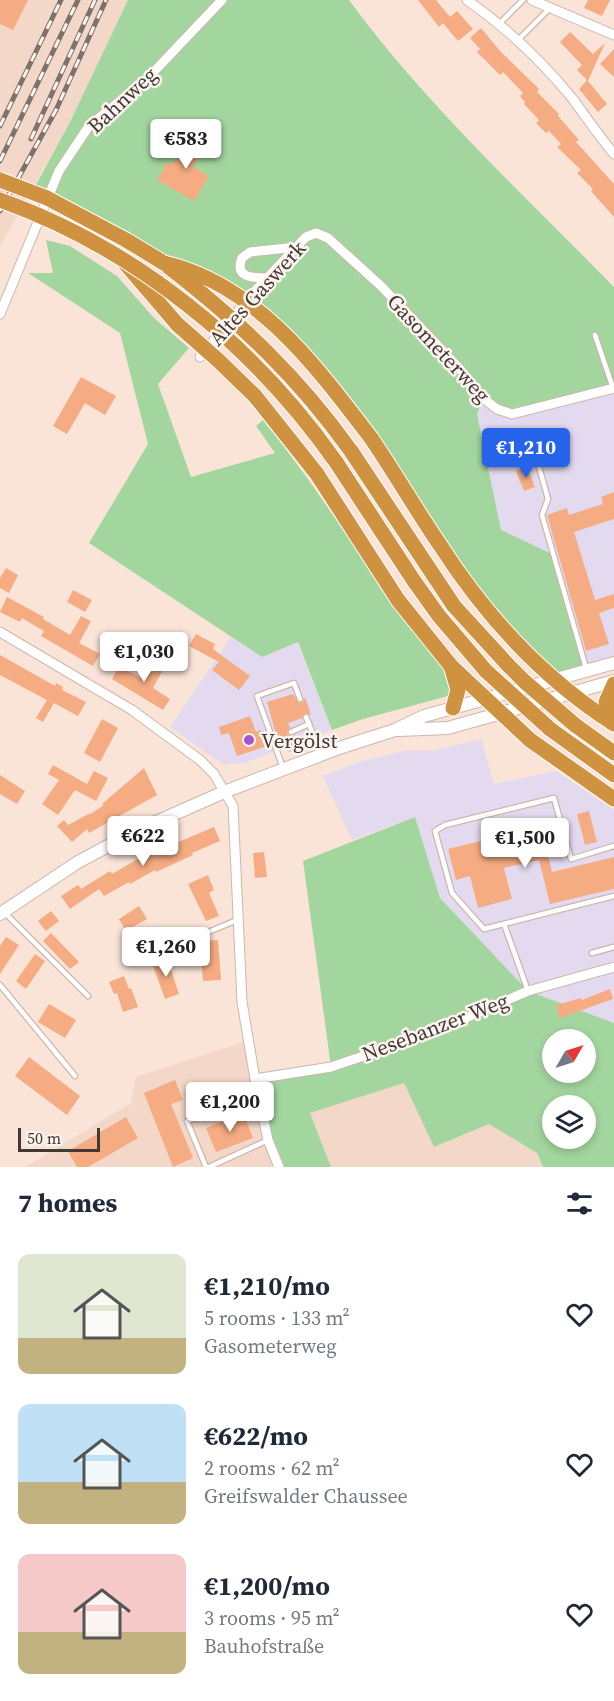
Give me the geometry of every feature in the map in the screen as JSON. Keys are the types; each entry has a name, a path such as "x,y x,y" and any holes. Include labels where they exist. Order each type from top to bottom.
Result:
{"highway":[{"path":"0,180 47,198 83,216 164,263 266,350 303,389 351,451 454,606 534,690 575,725 614,753"},
{"path":"0,200 70,231 124,262 188,305 231,341 287,399 313,430 439,616 486,671 550,729 614,775"},
{"path":"124,262 177,324 255,396 317,474 399,600 451,666 530,740 614,799"},
{"path":"164,263 186,268 210,279 248,303 314,366 370,438 476,596 555,680 613,723"},
{"path":"451,666 458,690 453,708"},
{"path":"613,723 606,702 614,683"}],"main road":[{"path":"2,913 30,892 113,842 224,792 395,730 424,716 614,663"},
{"path":"395,730 448,728 614,683"}],"street":[{"name":"Bahnweg","path":"0,314 59,171 89,126 146,80 222,0"},
{"path":"467,0 500,23 518,40 572,98 614,154"},
{"path":"532,0 614,35"},
{"name":"Altes Gaswerk","path":"200,357 306,237 316,233"},
{"name":"Gasometerweg","path":"316,233 328,238 381,286 459,368 484,399 497,409 512,414 614,388"},
{"path":"268,278 250,278 244,274 240,266 242,258 250,252 297,247"},
{"path":"0,632 132,710 200,760 214,774 233,806 242,1002 268,1140 279,1167"},
{"name":"Nesebanzer Weg","path":"255,1079 331,1067 431,1033 528,991 614,967"}],"lane":[{"path":"500,23 523,0"},
{"path":"518,40 549,9"},
{"path":"595,335 614,388"},
{"path":"534,449 548,499 542,515 587,671"},
{"path":"284,770 257,696 294,683 300,699"},
{"path":"306,717 321,756"},
{"path":"291,732 309,724"},
{"path":"272,739 278,737"},
{"path":"614,846 571,859 554,798 445,825 435,831 452,893 484,929 614,896"},
{"path":"2,913 88,996"},
{"path":"137,962 237,920"},
{"path":"504,924 528,991"},
{"path":"592,953 614,947"},
{"path":"0,985 75,1076"},
{"path":"213,1111 187,1120 207,1167 268,1140"}],"shaded area":[{"path":"0,0 128,0 70,122 0,246"},
{"path":"614,388 614,663 587,671 554,555 501,530 477,414 484,399"},
{"path":"231,637 262,657 297,642 332,730 245,763 224,765 170,727"},
{"path":"481,739 494,784 556,771 614,810 614,1023 528,991 440,898 415,817 352,840 323,776 359,762 407,750 433,751"},
{"path":"247,1041 279,1167 25,1167 131,1103 136,1077"},
{"path":"404,1083 434,1147 489,1124 537,1153 543,1167 331,1167 310,1113"}],"green space":[{"path":"128,0 349,0 410,76 443,112 614,287 614,388 512,414 484,399 477,414 501,530 554,555 587,671 555,680 516,640 388,462 258,311 32,192 70,122"},
{"path":"46,240 70,246 117,276 154,318 189,348 158,384 191,477 275,453 256,426 263,420 318,493 404,618 446,669 451,684 451,693 448,696 363,719 332,730 298,642 262,657 89,543 148,444 120,333 28,273 53,273"},
{"path":"415,817 440,898 528,991 614,1023 614,1167 543,1167 537,1153 489,1124 434,1147 404,1083 310,1113 331,1167 279,1167 255,1079 331,1067 303,861"}],"building":[{"path":"0,0 28,0 13,30 0,24"},
{"path":"418,0 436,0 450,17 457,11 473,29 458,41 443,23 439,27"},
{"path":"588,0 610,0 602,16 584,8"},
{"path":"481,28 500,51 539,89 537,92 559,114 558,116 579,140 576,142 614,184 614,217 591,191 593,189 577,173 581,170 557,147 561,144 549,131 546,133 536,123 539,120 524,104 520,96 523,93 503,72 500,75 477,52 480,49 470,38"},
{"path":"570,32 593,54 605,43 588,81 607,104 598,112 579,89 587,80 577,70 582,65 560,42"},
{"path":"614,49 614,77 600,64"},
{"path":"190,133 207,142 193,167 209,176 194,201 157,180 167,162 172,165"},
{"path":"81,377 116,396 105,415 85,403 67,434 53,426"},
{"path":"527,467 535,487 524,491 516,471"},
{"path":"614,492 614,519 574,532 595,600 614,594 614,608 599,613 609,644 586,651 547,515 567,508 569,515 603,504 601,497"},
{"path":"6,568 18,575 9,593 0,588 0,578"},
{"path":"73,590 92,600 85,612 67,602"},
{"path":"7,597 44,617 43,619 70,635 81,616 91,621 79,643 100,654 93,666 41,636 44,631 22,618 20,622 0,612"},
{"path":"196,634 215,644 213,649 250,676 239,690 212,670 219,662 189,646"},
{"path":"0,655 55,686 56,683 63,687 62,690 86,702 78,716 54,703 43,722 36,718 47,700 0,675"},
{"path":"154,658 166,664 153,688 170,699 163,710 112,679 119,666 143,679"},
{"path":"293,694 299,703 303,702 305,697 311,715 305,713 302,718 288,723 290,728 287,733 292,736 297,749 289,752 287,746 282,747 278,742 267,702"},
{"name":"Vergölst","path":"250,716 256,732 260,730 265,732 270,745 237,756 229,733 221,735 219,727"},
{"path":"102,719 118,728 100,762 84,753"},
{"path":"53,765 87,784 94,771 108,778 96,801 75,790 58,815 42,804 59,780 48,774"},
{"path":"144,768 157,795 89,833 87,829 72,842 57,826 64,820 68,825 104,805 102,804"},
{"path":"0,775 25,791 17,804 0,794"},
{"path":"589,811 597,842 585,845 577,814"},
{"path":"541,826 552,872 614,857 614,889 550,904 539,860 504,868 512,899 478,908 470,876 456,880 448,849"},
{"path":"214,827 220,841 156,872 155,870 130,884 129,882 104,896 99,889 70,909 61,896 78,885 81,889 110,871 112,874 136,860"},
{"path":"264,852 267,877 255,878 253,853"},
{"path":"208,875 214,890 209,893 219,916 206,921 188,884"},
{"path":"139,906 147,919 126,931 119,919"},
{"path":"51,911 59,921 46,931 38,921"},
{"path":"51,933 79,962 70,969 43,941"},
{"path":"6,937 19,945 0,974 0,946"},
{"path":"218,940 221,980 203,981 200,941"},
{"path":"35,954 45,961 26,989 16,981"},
{"path":"167,958 179,994 165,999 152,963"},
{"path":"124,976 138,1007 123,1012 117,993 114,994 109,982"},
{"path":"610,989 613,999 560,1018 556,1005 581,998 582,1000"},
{"path":"49,1004 76,1020 65,1038 38,1022"},
{"path":"29,1057 80,1096 67,1115 15,1076"},
{"path":"175,1080 183,1100 171,1104 193,1158 173,1167 144,1093"},
{"path":"243,1113 253,1138 216,1152 206,1128"},
{"path":"126,1117 138,1138 88,1167 77,1167 68,1151"}],"railway":[{"path":"0,126 61,0"},
{"path":"0,161 78,0"},
{"path":"31,139 95,0"},
{"path":"0,211 56,110 106,0"}],"place":[{"name":"Vergölst","path":"249,740"}]}
